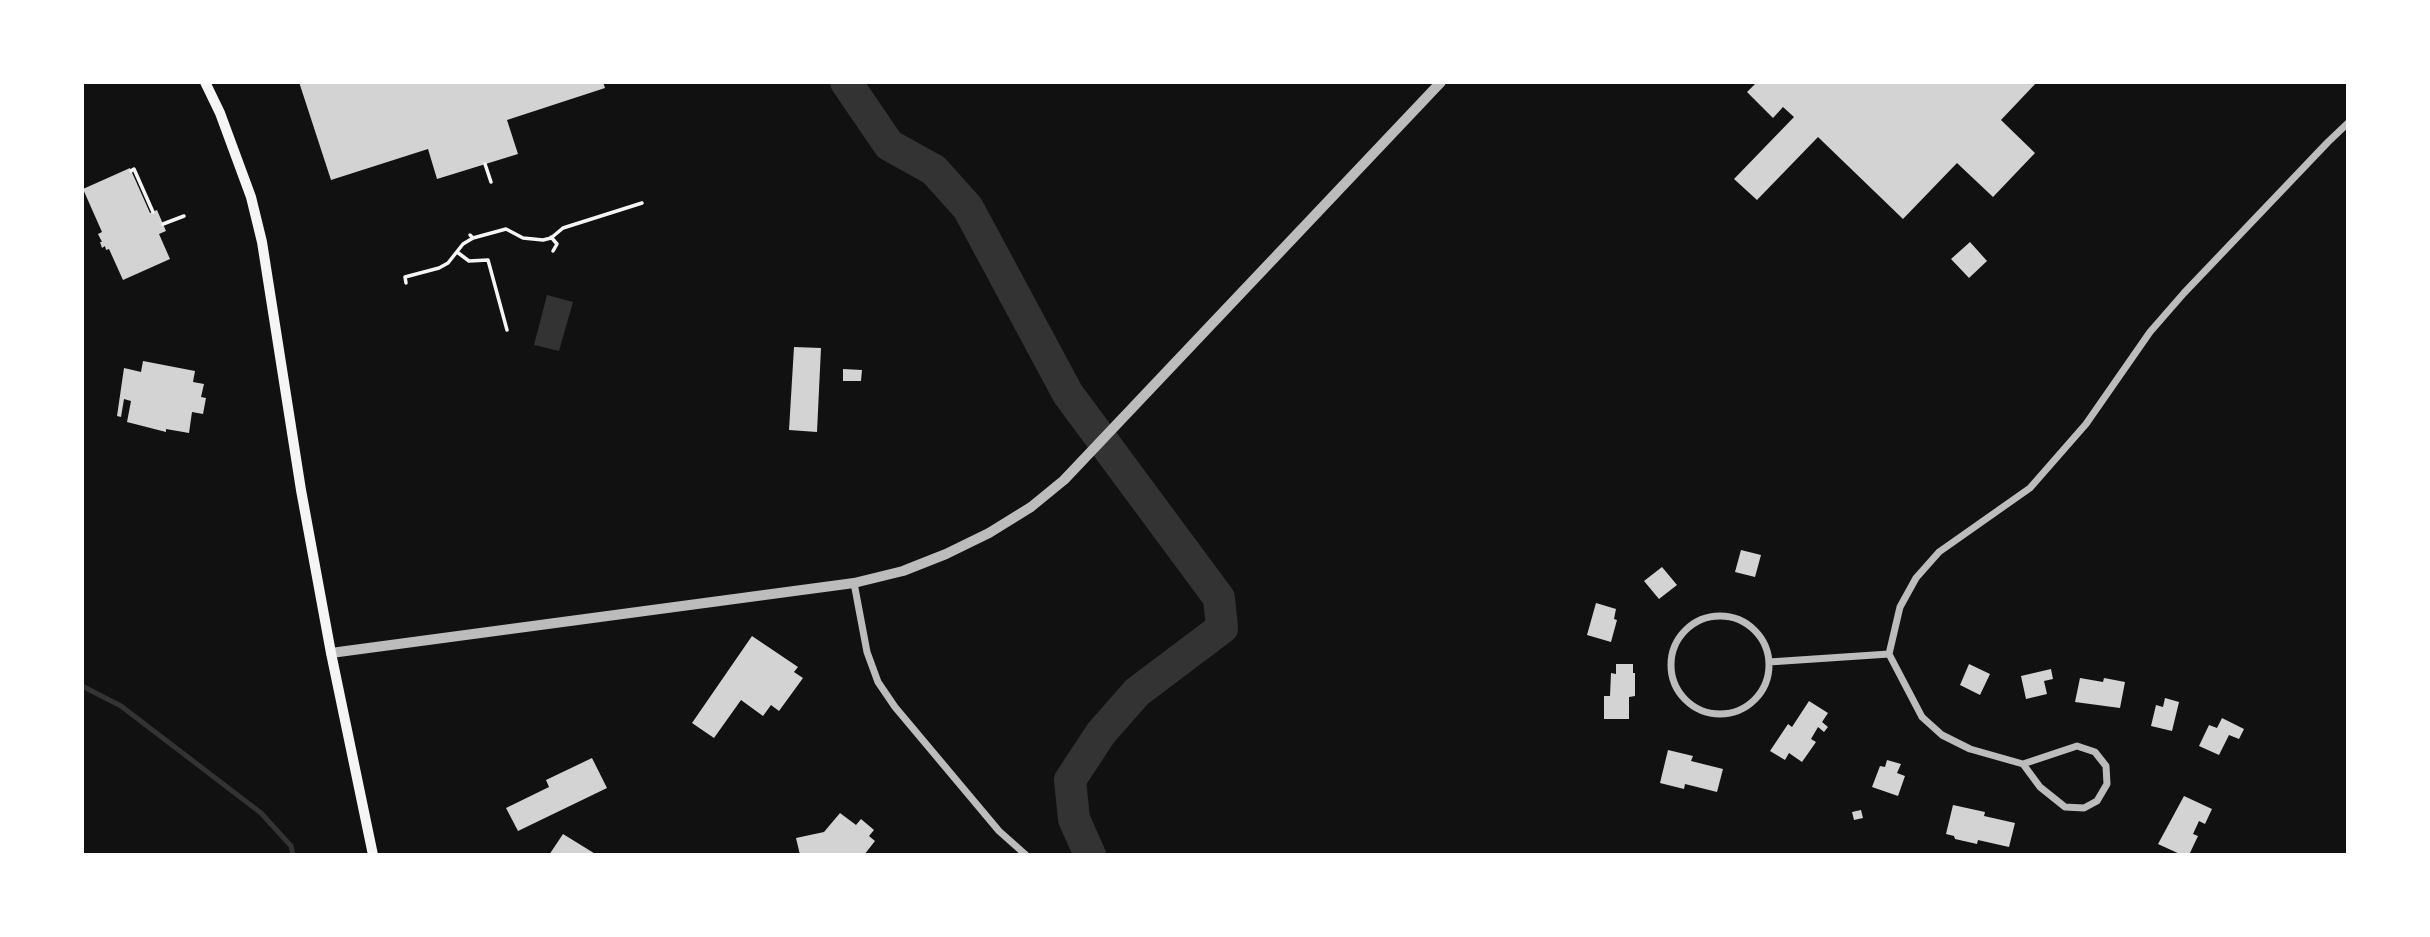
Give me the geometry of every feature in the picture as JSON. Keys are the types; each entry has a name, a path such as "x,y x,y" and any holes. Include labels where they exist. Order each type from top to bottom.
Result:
{"main road":[{"path":"205,82 220,113 251,197 262,242 331,653 373,855"}],"street":[{"path":"331,653 854,583 903,571 968,544 1031,507 1064,480 1441,82"},
{"path":"2024,764 2040,787 2065,807 2084,808 2097,801 2107,784 2106,766 2095,752 2077,746 2024,764 1970,749 1942,735 1922,718 1889,654 1900,607 1916,578 1939,552 2030,488 2086,424 2150,332 2184,293 2348,123"},
{"path":"854,583 866,649 878,682 913,732 999,831 1026,855"},
{"path":"1710,617 1730,617 1752,627 1765,644 1769,662 1768,677 1755,699 1741,710 1720,714 1699,709 1684,699 1674,683 1671,662 1677,640 1691,625 1710,617"},
{"path":"1769,662 1889,654"}],"path":[{"path":"485,164 491,182"},
{"path":"131,171 134,169 152,212"},
{"path":"406,283 405,277 448,263 471,236 505,228 531,240 543,240 563,228 642,203"},
{"path":"163,224 184,216"},
{"path":"551,237 557,243 553,251"},
{"path":"457,252 473,262 488,260 507,330"}],"shaded area":[{"path":"547,295 573,302 559,351 534,345"}],"building":[{"path":"299,82 603,82 605,88 507,120 518,154 437,179 428,149 331,180"},
{"path":"1757,82 2037,82 2001,120 2035,153 1993,197 1957,163 1903,219 1818,137 1757,200 1734,179 1794,117 1783,107 1773,118 1747,92"},
{"path":"130,168 150,213 157,210 166,231 159,234 170,259 123,280 109,249 106,250 105,246 102,248 98,234 102,232 83,189"},
{"path":"1970,242 1987,261 1969,278 1951,259"},
{"path":"794,347 821,348 817,432 789,430"},
{"path":"143,361 195,371 193,382 204,384 201,397 206,398 203,414 192,412 189,433 166,429 166,432 127,422 131,401 124,399 121,417 117,416 124,368 141,372"},
{"path":"843,369 862,370 861,381 843,381"},
{"path":"1741,550 1761,555 1755,577 1735,572"},
{"path":"1662,567 1677,585 1659,599 1644,581"},
{"path":"1596,603 1616,609 1614,619 1617,620 1611,642 1587,635"},
{"path":"752,636 798,667 794,672 803,678 779,711 771,705 763,716 741,700 714,738 692,723"},
{"path":"1616,664 1633,664 1635,696 1629,697 1629,719 1604,719 1604,696 1610,696 1611,673 1616,674"},
{"path":"1969,664 1990,674 1980,695 1960,685"},
{"path":"2051,669 2053,679 2044,681 2047,694 2026,699 2021,676"},
{"path":"2080,678 2103,682 2104,678 2125,682 2120,708 2075,702"},
{"path":"2165,698 2179,702 2172,731 2151,726 2156,705 2163,707"},
{"path":"1809,701 1828,713 1822,722 1828,727 1824,732 1818,727 1811,739 1816,742 1802,762 1789,753 1785,760 1770,751 1788,724 1792,727"},
{"path":"2222,718 2244,729 2239,739 2229,735 2219,755 2199,746 2209,725 2217,728"},
{"path":"1668,750 1693,756 1691,761 1723,769 1717,792 1685,784 1684,789 1660,783"},
{"path":"592,758 607,788 518,831 506,808 549,787 546,780"},
{"path":"1887,760 1901,764 1897,773 1905,776 1898,796 1872,787 1880,766 1885,767"},
{"path":"2184,796 2212,809 2205,824 2199,821 2193,834 2198,836 2189,855 2182,855 2158,844"},
{"path":"1953,805 1985,812 1984,816 2015,823 2009,847 1978,840 1977,844 1946,834"},
{"path":"1861,810 1863,818 1854,820 1852,812"},
{"path":"840,813 856,825 861,819 874,830 869,836 875,841 864,855 800,855 796,838 824,832"},
{"path":"563,834 597,855 549,855"}],"waterway":[{"path":"846,82 889,145 934,170 968,208 1068,394 1219,598 1222,628 1137,692 1101,733 1070,780 1074,819 1090,855"},
{"path":"82,686 121,706 261,813 291,846 293,855"}]}
